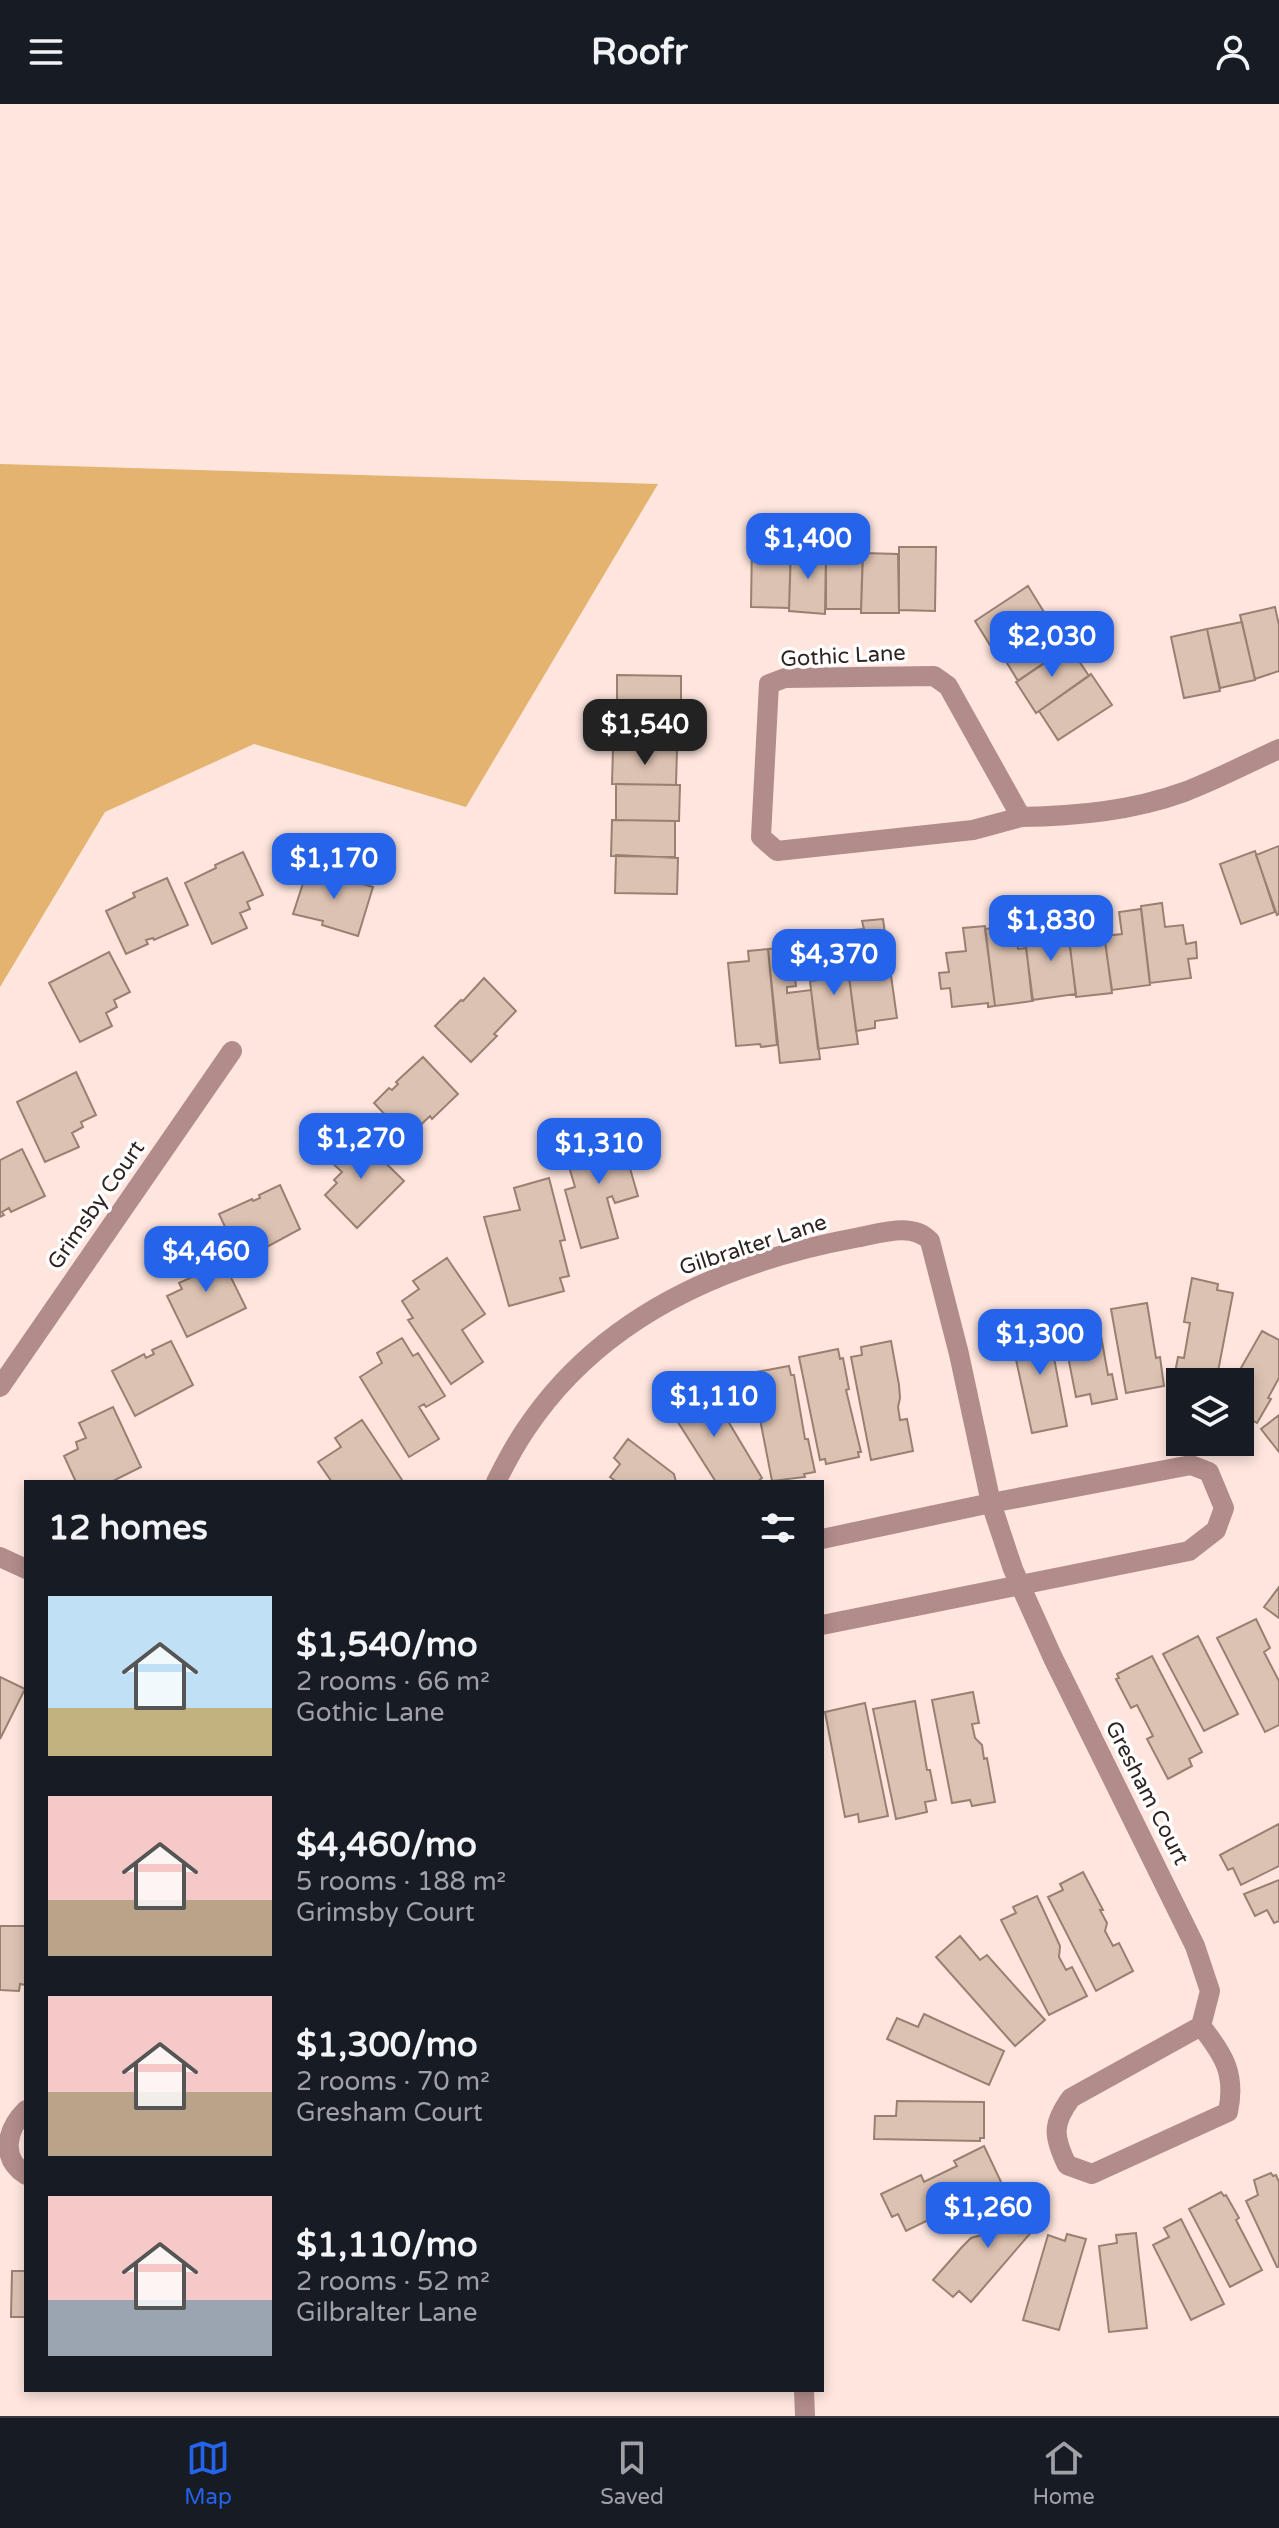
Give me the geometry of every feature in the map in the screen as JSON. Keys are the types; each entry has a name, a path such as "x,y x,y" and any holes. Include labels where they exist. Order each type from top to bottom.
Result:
{"street":[{"name":"Gothic Lane","path":"1021,817 948,686 934,676 785,678 769,684 761,837 777,851 973,830 1021,817 1060,816 1134,807 1184,792 1279,749"},
{"name":"Grimsby Court","path":"0,1387 232,1051"},
{"name":"Gilbralter Lane","path":"497,1480 526,1428 558,1390 589,1357 657,1305 694,1287 795,1253 867,1236 916,1230"},
{"name":"Gresham Court","path":"916,1230 930,1241 959,1354 991,1503 1020,1586 1195,1946 1210,1991 1201,2026"},
{"path":"824,1539 1191,1465 1209,1472 1224,1508 1216,1530 1189,1551 824,1625"},
{"path":"0,1557 24,1568"},
{"path":"1201,2026 1227,2064 1232,2093 1228,2112 1092,2174 1067,2165 1056,2142 1058,2116 1071,2098 1201,2026"},
{"path":"24,2112 14,2122 8,2142 12,2164 24,2173"},
{"path":"804,2392 805,2416"}],"shaded area":[{"path":"0,464 658,484 466,807 254,744 105,812 0,987"}],"building":[{"path":"752,543 791,543 789,608 751,607"},
{"path":"826,545 863,545 861,609 826,609"},
{"path":"899,547 936,547 935,611 899,610"},
{"path":"791,548 826,549 825,614 789,611"},
{"path":"863,553 898,554 899,613 861,613"},
{"path":"1028,586 1047,617 995,653 975,621"},
{"path":"1275,607 1279,625 1279,671 1255,679 1240,615"},
{"path":"1047,617 1068,647 1018,681 999,650"},
{"path":"1242,622 1255,680 1220,688 1207,629"},
{"path":"1207,629 1220,691 1184,698 1171,637"},
{"path":"1069,646 1089,676 1036,713 1016,682"},
{"path":"1091,674 1112,705 1058,740 1039,711"},
{"path":"617,675 681,676 681,713 617,711"},
{"path":"613,711 675,712 677,747 613,749"},
{"path":"613,749 677,749 676,785 612,784"},
{"path":"616,784 680,785 679,821 616,820"},
{"path":"612,820 675,821 675,857 611,856"},
{"path":"1279,846 1279,914 1277,915 1256,855"},
{"path":"1255,851 1275,912 1241,924 1220,864"},
{"path":"243,852 263,895 247,902 250,909 240,913 247,928 212,944 185,883"},
{"path":"616,855 678,858 677,894 615,893"},
{"path":"308,868 373,887 358,936 322,925 323,921 293,914"},
{"path":"167,878 188,925 154,940 146,940 148,944 126,954 106,911 135,897 133,893"},
{"path":"1162,903 1165,927 1183,925 1186,944 1196,942 1197,958 1188,959 1191,978 1150,983 1141,906"},
{"path":"1141,909 1150,985 1112,990 1104,936 1122,934 1119,912"},
{"path":"1062,917 1064,927 1067,924 1076,994 1032,1000 1026,945 1044,942 1042,920"},
{"path":"1085,918 1087,933 1096,932 1096,941 1105,940 1112,993 1076,997 1067,920"},
{"path":"883,919 897,1018 875,1021 875,1028 856,1031 843,931 864,929 862,921"},
{"path":"985,926 995,1006 988,1007 988,1003 952,1007 950,988 941,989 939,973 949,972 946,953 966,951 963,928"},
{"path":"1007,926 1008,942 1017,941 1018,949 1026,948 1033,1001 995,1006 985,929"},
{"path":"843,931 858,1044 818,1049 810,981 835,978 835,972 826,973 821,934"},
{"path":"791,946 796,986 787,987 787,993 811,990 820,1059 780,1063 768,949"},
{"path":"768,949 777,1045 736,1046 728,963 749,961 748,951"},
{"path":"109,952 130,992 114,1000 117,1007 106,1013 112,1026 80,1042 49,983"},
{"path":"484,978 516,1011 471,1062 435,1026"},
{"path":"423,1057 458,1094 407,1138 374,1103 389,1088 392,1090 398,1084 396,1082"},
{"path":"76,1072 96,1115 81,1122 83,1127 72,1133 79,1147 45,1162 17,1102"},
{"path":"618,1127 638,1196 615,1203 612,1196 607,1198 618,1238 581,1248 565,1190 575,1187 565,1153 591,1146 587,1136"},
{"path":"356,1134 404,1181 357,1228 325,1195 337,1183 334,1180 342,1172 329,1160"},
{"path":"22,1149 45,1196 11,1212 9,1208 0,1217 0,1160"},
{"path":"549,1178 565,1240 560,1241 569,1276 560,1278 564,1291 509,1306 484,1217 520,1210 514,1188"},
{"path":"280,1185 300,1229 241,1261 219,1214 260,1198 259,1195"},
{"path":"216,1247 246,1308 187,1337 167,1296 182,1289 179,1283 190,1278 183,1264"},
{"path":"447,1258 485,1314 462,1330 483,1362 451,1384 408,1320 413,1318 402,1301 419,1289 413,1281"},
{"path":"1192,1278 1218,1284 1217,1290 1233,1293 1219,1368 1176,1368 1178,1357 1184,1358 1190,1323 1184,1322"},
{"path":"1147,1303 1164,1386 1126,1393 1111,1309"},
{"path":"1046,1316 1067,1426 1032,1433 1013,1346 1026,1344 1022,1320"},
{"path":"1098,1319 1108,1375 1112,1374 1117,1399 1092,1404 1090,1394 1076,1397 1062,1326"},
{"path":"1262,1331 1279,1340 1279,1378 1257,1423 1254,1421 1254,1368 1241,1368"},
{"path":"402,1338 413,1356 418,1353 445,1396 426,1407 424,1404 419,1407 439,1439 409,1457 360,1377 382,1363 377,1353"},
{"path":"171,1341 193,1385 135,1416 112,1371 144,1354 146,1358 154,1354 152,1350"},
{"path":"891,1341 899,1385 900,1420 907,1419 913,1451 871,1460 851,1357 862,1355 861,1347"},
{"path":"838,1349 840,1359 843,1358 849,1389 846,1390 861,1452 858,1452 859,1457 826,1464 825,1459 820,1460 799,1357"},
{"path":"789,1366 791,1375 794,1375 805,1439 808,1439 815,1472 804,1474 805,1477 772,1480 751,1373"},
{"path":"696,1387 705,1401 713,1396 762,1478 715,1480 669,1403"},
{"path":"113,1407 141,1467 115,1480 75,1480 64,1456 78,1449 76,1442 86,1438 79,1423"},
{"path":"1279,1415 1279,1452 1261,1429"},
{"path":"362,1420 402,1480 331,1480 318,1462 341,1447 335,1438"},
{"path":"628,1439 674,1474 676,1480 614,1480 610,1477 620,1464 614,1458"},
{"path":"1279,1587 1279,1618 1264,1607"},
{"path":"1256,1619 1270,1648 1264,1652 1279,1681 1279,1725 1265,1732 1217,1638"},
{"path":"1198,1636 1238,1714 1204,1731 1163,1654"},
{"path":"1152,1656 1202,1752 1189,1759 1192,1766 1168,1779 1147,1739 1153,1736 1137,1705 1131,1708 1116,1679 1119,1678 1117,1674"},
{"path":"0,1677 24,1691 0,1739"},
{"path":"973,1692 979,1723 972,1724 975,1738 982,1745 984,1759 987,1758 995,1802 972,1806 970,1800 952,1803 932,1700"},
{"path":"915,1701 927,1770 930,1770 936,1800 925,1802 927,1812 896,1819 873,1709"},
{"path":"865,1703 888,1816 859,1822 858,1814 845,1817 825,1712"},
{"path":"1279,1824 1279,1866 1241,1885 1233,1868 1228,1870 1220,1855"},
{"path":"1083,1872 1103,1910 1100,1910 1107,1923 1105,1931 1113,1946 1119,1943 1133,1971 1096,1991 1048,1897 1063,1890 1060,1884"},
{"path":"1279,1880 1279,1921 1274,1923 1267,1910 1255,1916 1244,1894"},
{"path":"1037,1896 1060,1946 1059,1957 1066,1970 1072,1967 1087,1996 1049,2015 1001,1920 1016,1913 1013,1907"},
{"path":"0,1926 24,1926 24,1985 20,1984 19,1991 0,1990"},
{"path":"960,1936 980,1960 987,1955 1045,2020 1015,2046 936,1957"},
{"path":"924,2014 1004,2051 989,2085 887,2039 897,2018 918,2027"},
{"path":"897,2101 984,2102 984,2138 980,2141 874,2139 875,2116 896,2116"},
{"path":"984,2146 1002,2184 906,2231 898,2214 892,2217 881,2194 921,2175 924,2182 957,2166 954,2161"},
{"path":"1271,2173 1276,2175 1279,2182 1279,2267 1246,2201 1258,2195 1254,2180"},
{"path":"1221,2192 1226,2195 1239,2218 1236,2220 1262,2270 1230,2287 1189,2209"},
{"path":"1008,2194 1040,2222 971,2302 959,2291 953,2297 933,2280 971,2238 981,2235 992,2223 987,2219"},
{"path":"1181,2219 1224,2304 1191,2320 1153,2245 1169,2237 1164,2228"},
{"path":"1136,2233 1147,2328 1109,2332 1099,2246 1117,2243 1116,2235"},
{"path":"1067,2234 1086,2239 1059,2330 1023,2320 1048,2235 1065,2241"},
{"path":"12,2271 24,2271 24,2317 11,2317"}]}
